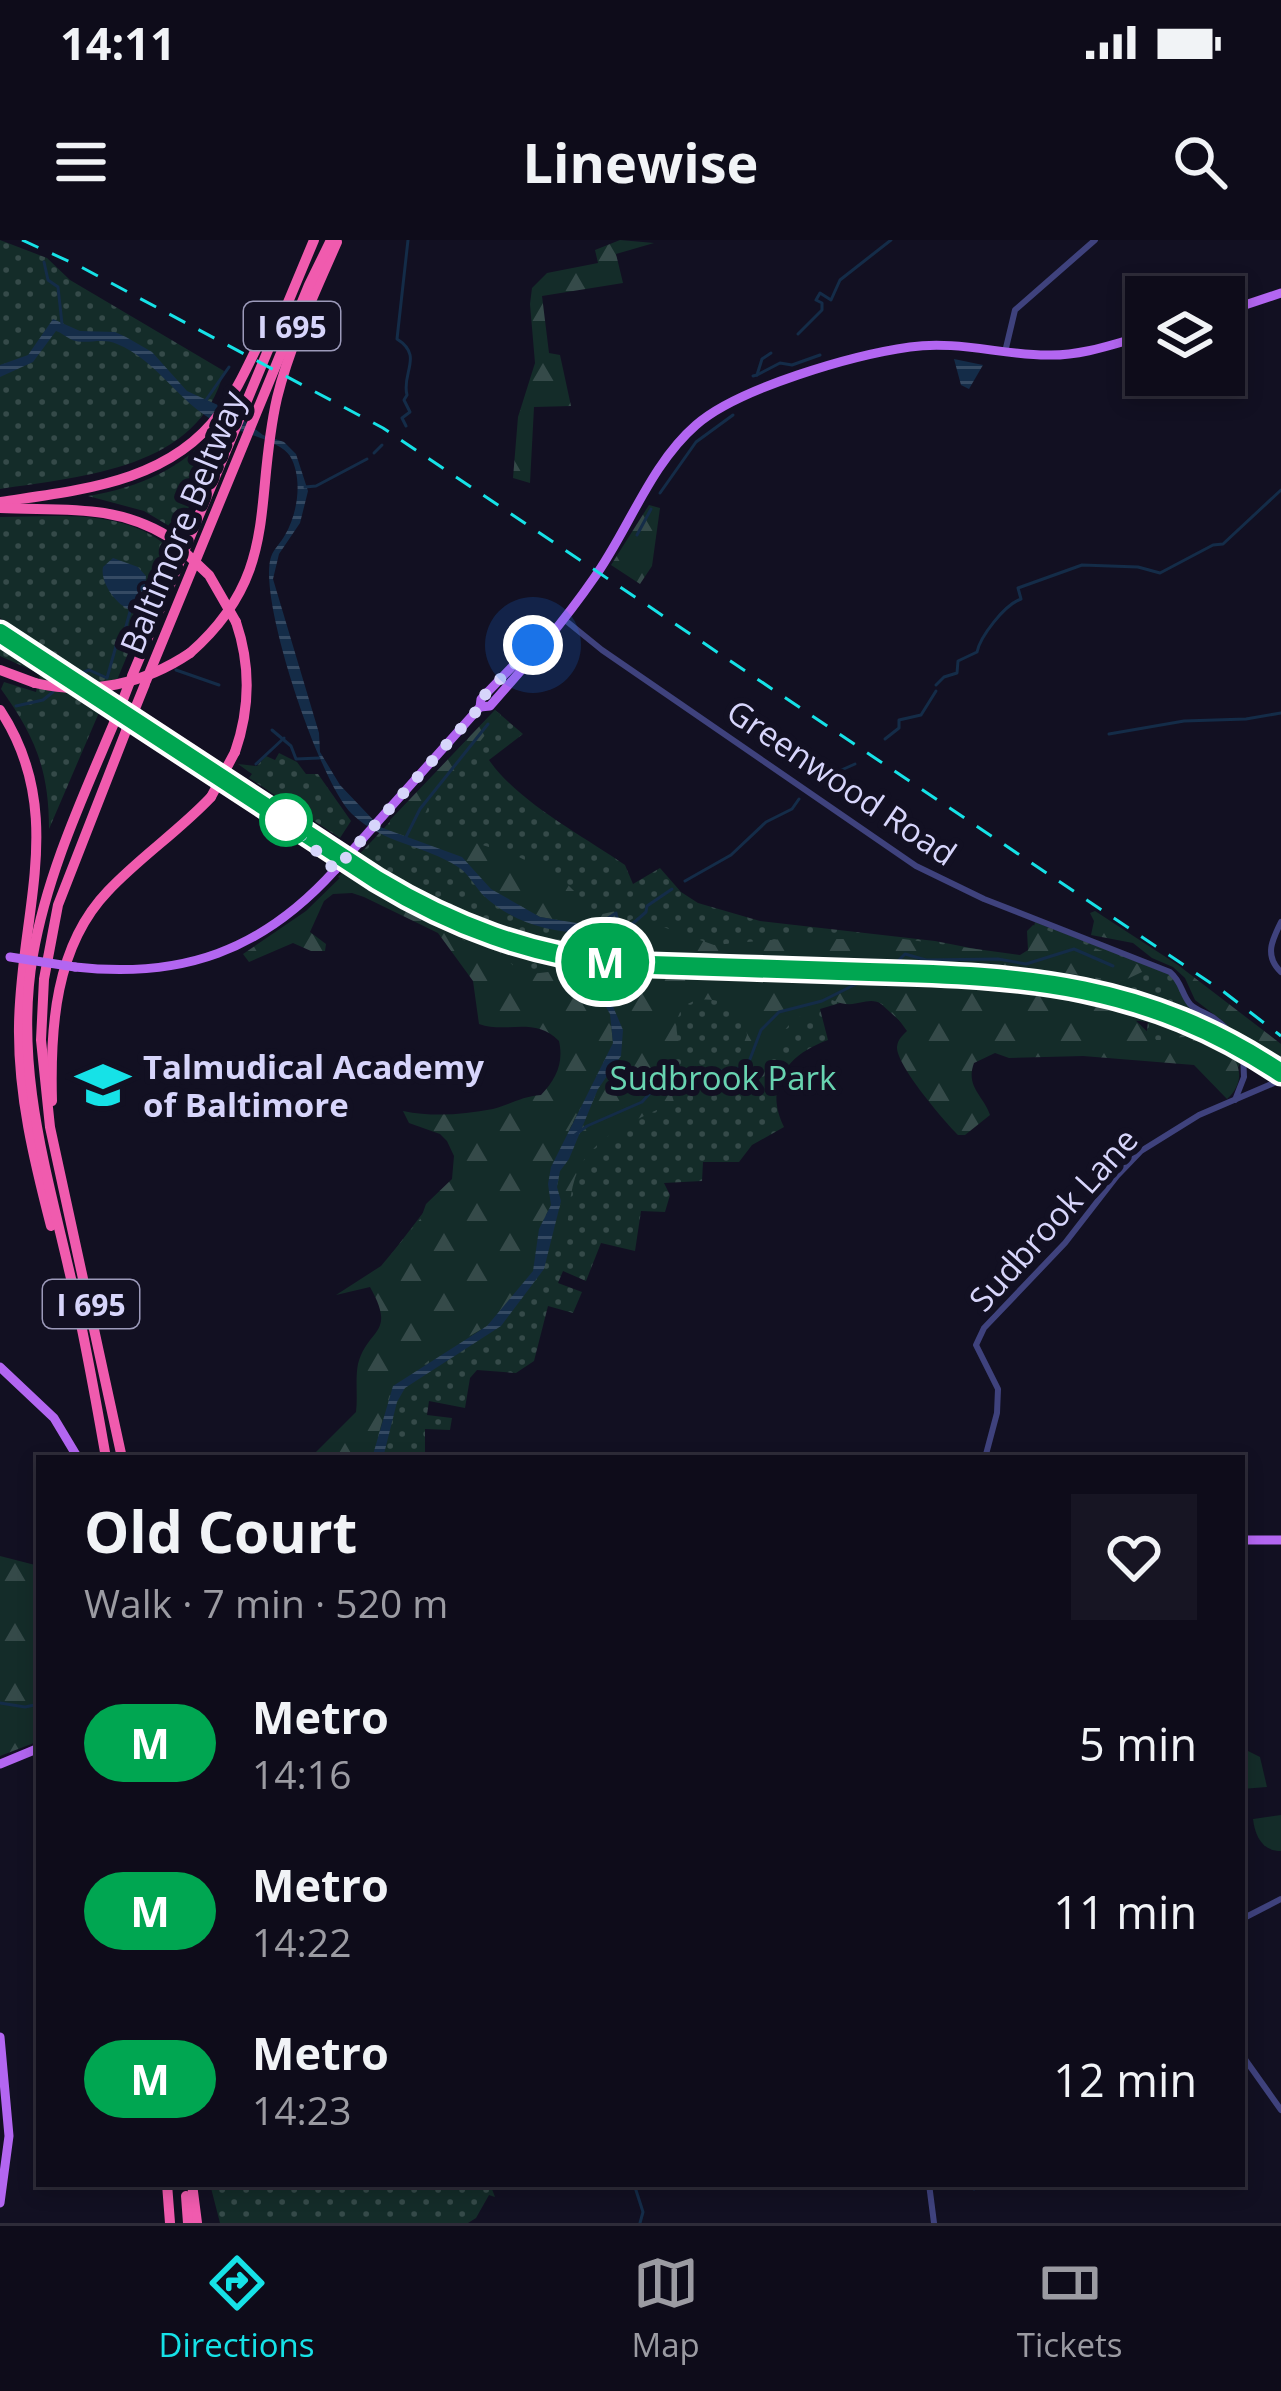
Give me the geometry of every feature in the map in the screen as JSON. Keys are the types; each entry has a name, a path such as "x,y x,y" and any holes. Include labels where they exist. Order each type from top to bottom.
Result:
{"highway":[{"name":"Baltimore Beltway","path":"105,1455 32,1108 27,1020 32,959 44,902 114,723 314,240"},
{"name":"Baltimore Beltway","path":"121,1455 56,1152 42,1062 48,951 65,883 126,731 256,414 335,240"},
{"path":"0,670 35,683 78,688 116,685 158,672 190,653 227,616 253,567 273,422 287,365 335,240"},
{"path":"0,505 140,474 176,455 210,426 227,403 295,278"},
{"path":"0,505 111,512 169,537 215,583 236,622 248,688 236,752 211,796 109,890 75,934 55,1021 51,1079 56,1152"},
{"path":"0,710 27,760 38,827 19,1001 22,1099 86,1357"},
{"path":"167,2187 170,2223"},
{"path":"188,2187 192,2223"}],"main road":[{"path":"1245,305 1281,293"},
{"path":"5,957 75,967 156,969 228,951 287,916 335,870 480,707 481,699 563,618 595,578 666,458 718,409 753,392 894,350 944,345 1066,355 1125,340"},
{"path":"0,1367 53,1418 76,1455"},
{"path":"1245,1540 1281,1540"},
{"path":"0,1764 36,1749"},
{"path":"0,2037 9,2136 0,2204"}],"street":[{"path":"1005,352 1010,321 1018,306 1095,240"},
{"name":"Greenwood Road","path":"563,618 916,866 970,893 1170,972 1192,1006 1222,1024 1243,1053 1281,1076"},
{"path":"1281,922 1270,952 1281,972"},
{"path":"1235,1100 1244,1077 1243,1053"},
{"name":"Sudbrook Lane","path":"987,1455 999,1397 997,1381 976,1345 984,1328 1065,1243 1141,1151 1186,1122 1281,1076"},
{"path":"1245,1917 1281,1898"},
{"path":"1245,2059 1281,2110"},
{"path":"929,2187 934,2223"}],"green space":[{"path":"0,240 47,258 70,280 224,371 211,404 190,429 134,462 0,489"},
{"path":"620,240 654,243 616,254 623,283 542,296 549,353 560,355 571,406 534,407 530,483 513,478 518,417 535,363 532,288 547,273 598,263 595,250"},
{"path":"217,428 220,432 112,692 0,618 0,517 110,520 168,547 176,530 144,511 88,496 159,474 190,455"},
{"path":"649,505 660,508 652,566 640,584 611,565"},
{"path":"0,638 101,708 49,829 38,755 1,689 4,682 36,692 40,674 0,656"},
{"name":"Sudbrook Park","path":"495,710 523,734 489,760 534,804 625,865 633,884 660,868 698,903 760,921 935,941 1027,959 1035,922 1169,974 1190,1008 1220,1025 1242,1058 1226,1097 1193,1044 1169,1061 1143,1058 1148,1022 911,1031 870,994 820,1009 828,1040 791,1063 778,1085 778,1112 784,1127 752,1145 739,1162 703,1162 702,1181 664,1183 670,1195 665,1212 641,1211 635,1251 601,1243 586,1281 563,1271 558,1283 582,1292 573,1313 548,1306 534,1361 516,1373 477,1370 470,1378 465,1408 429,1401 427,1415 452,1418 450,1430 425,1429 425,1455 326,1455 361,1416 396,1333 390,1256 429,1205 585,1056 443,931 338,877"},
{"path":"495,710 501,715 428,807 416,834 453,847 466,840 515,855 562,879 598,915 616,911 626,923 635,917 714,945 859,939 867,934 1020,955 1028,950 1027,931 1033,925 1140,965 1142,972 1123,981 1040,969 606,954 605,940 595,926 540,917 491,889 462,858 389,830 390,820"},
{"path":"279,753 297,762 306,774 318,774 351,821 340,838 249,778 252,774 238,764 257,766 266,756 275,760"},
{"path":"348,870 470,944 497,950 523,975 590,967 595,994 610,1014 613,1043 568,1132 548,1184 551,1205 539,1229 537,1263 487,1326 433,1357 390,1393 373,1455 313,1455 356,1412 358,1364 381,1323 370,1287 336,1295 381,1266 421,1218 426,1204 452,1179 454,1156 447,1141 409,1123 403,1111 470,1113 541,1095 555,1077 559,1041 540,1029 479,1024 473,981 438,933 352,893 333,894 324,901 310,932 326,944 325,951 293,943 249,962 243,954 306,911"},
{"path":"1095,911 1178,965 1281,1044 1281,1065 1263,1065 1254,1058 1224,1022 1195,1000 1185,978 1173,967 1133,943 1091,935 1094,921 1090,913"},
{"path":"603,965 664,977 701,972 843,976 901,984 942,979 1026,985 1098,1000 1132,1017 1156,1040 1207,1038 1232,1056 1238,1081 1227,1099 1194,1065 1083,1056 1009,1058 995,1053 974,1063 972,1071 990,1115 965,1135 958,1135 904,1066 897,1047 907,1031 884,1006 832,1000 790,1024 766,1061 755,1068 739,1055 747,1035 745,1013 718,1001 699,1000 683,1008 677,1021 677,1049 665,1072 674,1102 616,1131 591,1151 575,1178 564,1246 549,1244 561,1202 560,1171 598,1089 621,1056 624,1037 603,983"},
{"path":"0,1556 36,1565 36,1742 0,1756"},
{"path":"1245,1750 1260,1757 1267,1787 1245,1789"},
{"path":"1281,1815 1281,1851 1261,1841 1253,1819"},
{"path":"211,2187 491,2187 495,2197 489,2195 468,2223 220,2223"}],"water":[{"path":"53,319 80,331 115,332 152,352 187,391 231,411 296,454 308,491 300,523 279,554 273,579 319,733 320,752 340,785 380,827 462,857 491,889 540,917 595,926 605,940 603,983 623,1030 621,1056 598,1089 560,1171 561,1201 544,1269 501,1326 405,1388 384,1455 373,1455 393,1386 487,1326 533,1271 539,1229 551,1205 551,1167 613,1043 610,1014 593,984 596,938 591,933 561,931 519,919 493,904 458,867 364,824 339,796 324,767 294,690 273,610 271,557 289,526 297,495 297,475 285,450 202,414 144,360 111,342 72,340 56,331 33,362 0,377 0,365 28,355"},
{"path":"954,359 983,365 969,389 961,385"},
{"path":"113,558 138,567 146,576 144,596 128,609 104,579 103,567"}],"waterway":[{"path":"406,426 402,418 410,412 404,400 410,358 397,339 408,240"},
{"path":"798,334 822,310 822,303 816,300 820,293 831,300 840,280 891,240"},
{"path":"44,262 48,280 58,287 62,324"},
{"path":"753,376 771,353"},
{"path":"757,375 780,363 792,365 820,355"},
{"path":"206,400 229,367"},
{"path":"660,493 696,442 733,415"},
{"path":"374,453 382,445"},
{"path":"305,487 316,486 367,459"},
{"path":"936,685 957,673 958,661 977,652 994,622 1021,599 1018,588 1082,565 1138,567 1160,573 1223,544 1281,490"},
{"path":"637,535 651,509"},
{"path":"122,641 131,608"},
{"path":"82,673 89,670 107,678 118,639 122,647"},
{"path":"176,670 219,685"},
{"path":"885,739 899,728 899,720 921,715 936,691"},
{"path":"16,706 43,700 53,692"},
{"path":"1109,734 1184,721 1281,713"},
{"path":"406,837 420,809 488,724"},
{"path":"272,730 291,746 296,759 319,758"},
{"path":"256,764 284,738"},
{"path":"821,779 855,764"},
{"path":"685,881 731,855 799,799"},
{"path":"594,927 616,913 619,927 630,926 647,906 672,889"},
{"path":"895,964 905,954 926,960 998,959 1026,964 1074,949 1113,966"},
{"path":"575,1135 642,1102 662,1080 747,1067 761,1030 779,1012 822,1001 864,980"},
{"path":"0,1703 36,1705"},
{"path":"635,2187 643,2212 640,2223"}],"railway":[{"path":"22,240 383,428 1224,992 1281,1036"},
{"path":"0,625 413,893 507,935 552,949 620,960 1029,975 1120,994 1205,1026"}],"metro line":[{"name":"M","path":"0,633 377,880 438,914 505,941 620,964 1006,976 1050,982 1105,993 1172,1016 1228,1040 1281,1073"}],"place":[{"name":"Talmudical Academy of Baltimore","path":"103,1085"}],"route":[{"path":"286,820 335,870 533,645"}]}
